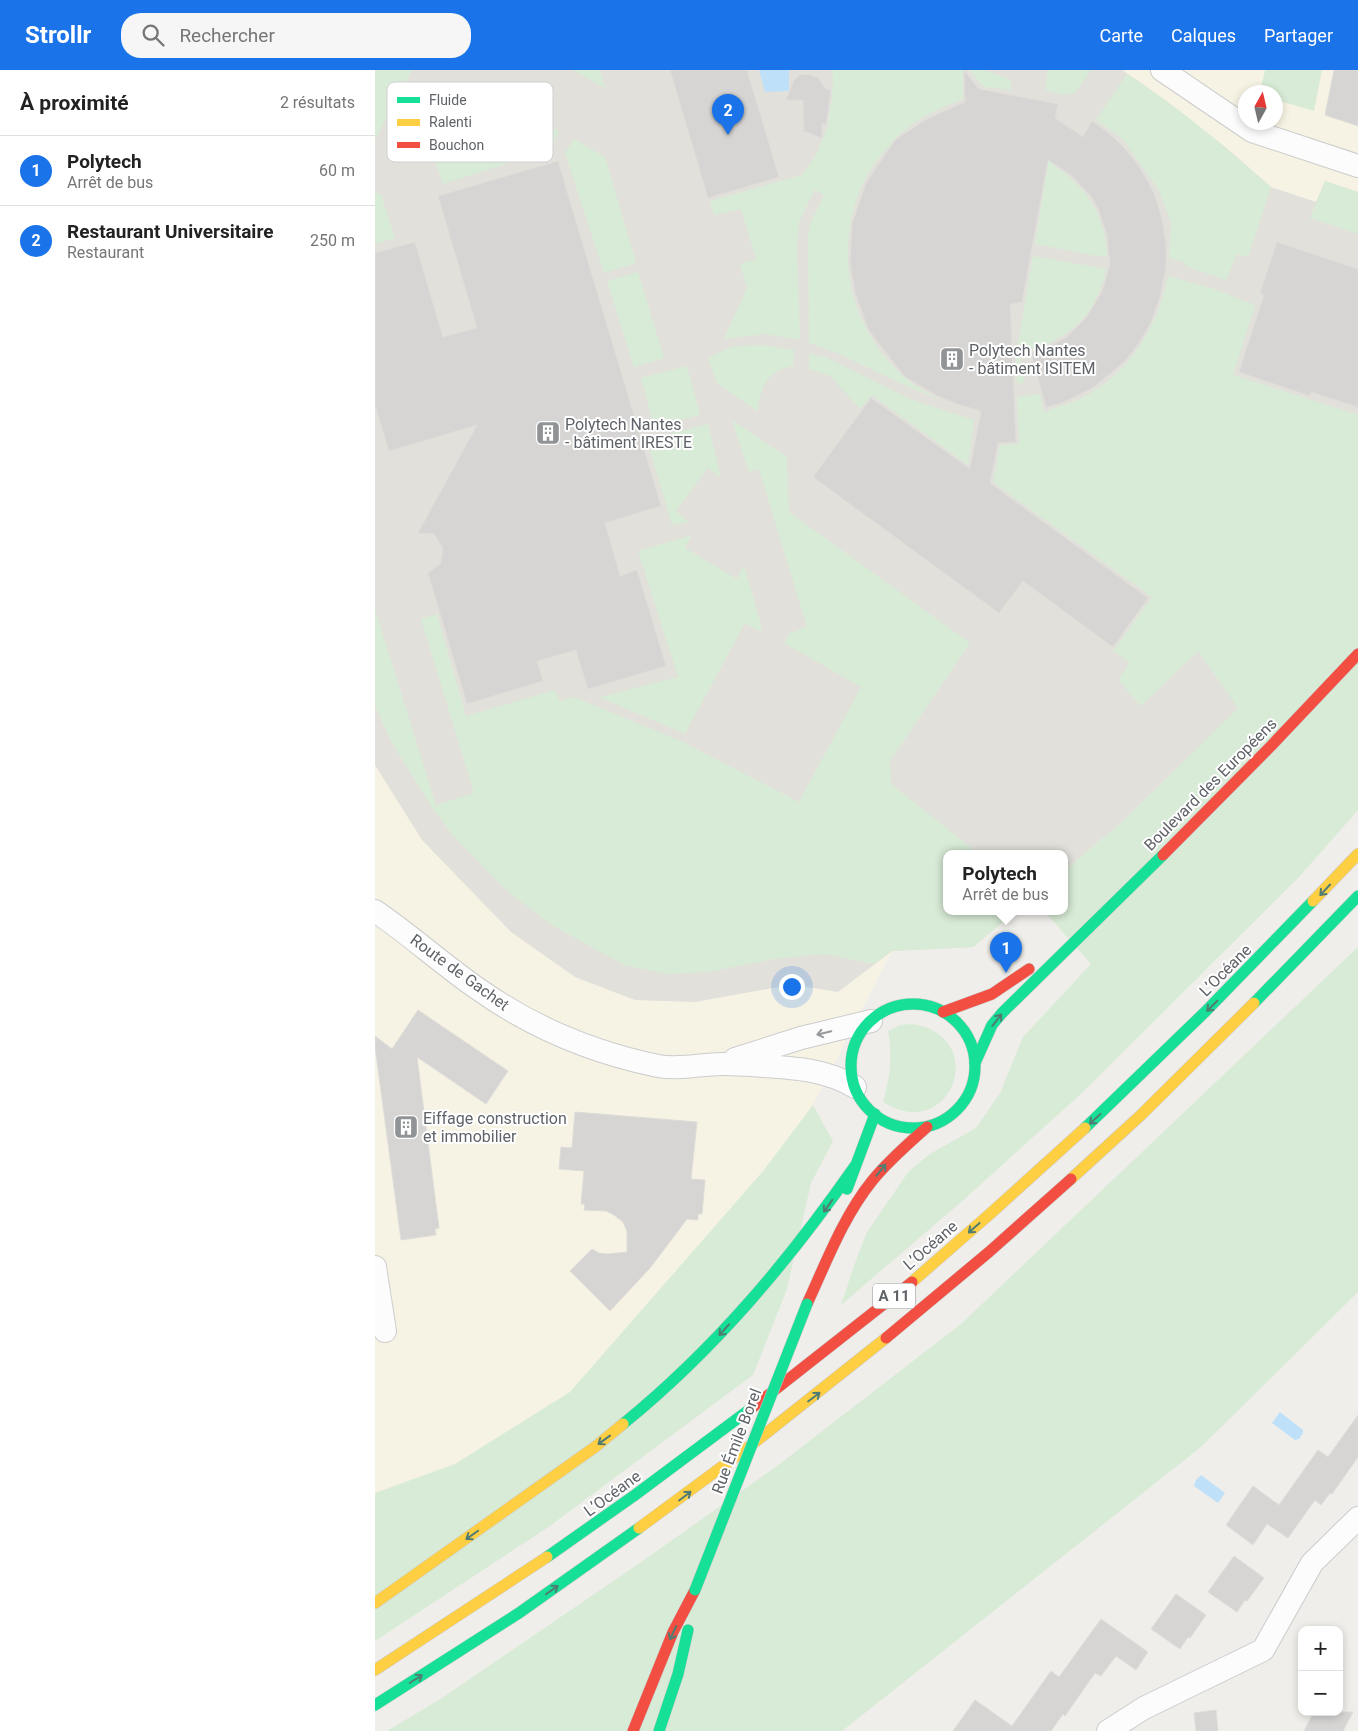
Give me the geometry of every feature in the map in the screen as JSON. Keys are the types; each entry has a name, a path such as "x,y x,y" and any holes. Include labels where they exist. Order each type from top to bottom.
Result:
{"main road":[{"name":"Boulevard des Européens","path":"975,1063 992,1025 1081,933 1203,815 1321,695 1358,654"},
{"name":"L’Océane","path":"375,1670 620,1508 697,1451 867,1319 1012,1194 1154,1063 1277,940 1358,854"},
{"name":"A 11","path":"375,1704 524,1609 667,1510 862,1359 943,1293 1134,1123 1308,950 1358,896"},
{"name":"Boulevard des Européens","path":"943,1012 993,994 1081,933"},
{"path":"914,1004 927,1006 943,1012 962,1028 969,1038 975,1063 972,1085 963,1104 947,1118 927,1127 910,1128 894,1125 875,1114 859,1096 851,1069 853,1051 860,1035 871,1021 887,1010 914,1004"},
{"name":"Rue Émile Borel","path":"633,1731 673,1632 695,1590 807,1304 875,1114"},
{"name":"Rue Émile Borel","path":"807,1304 845,1224 865,1190 888,1162 927,1127"},
{"path":"375,1603 619,1429 680,1375 720,1334 790,1254 827,1207 855,1166"},
{"name":"Rue Émile Borel","path":"659,1731 678,1674 695,1590"}],"street":[{"path":"1163,70 1253,131 1358,166"},
{"name":"Route de Gachet","path":"375,911 480,991 507,1008 561,1036 623,1057 660,1066 690,1067 721,1064 797,1068 823,1073 855,1087"},
{"name":"Route de Gachet","path":"721,1064 801,1038 871,1021"},
{"path":"375,1267 385,1331"},
{"path":"1109,1731 1143,1708 1263,1650 1312,1563 1358,1518"}],"shaded area":[{"path":"375,70 1122,70 1224,146 1271,187 1316,202 1325,181 1358,192 1358,579 1295,653 1120,824 1068,867 1068,850 943,850 943,915 1011,915 973,947 892,951 838,992 802,986 773,988 695,1002 635,1000 575,977 511,932 422,840 375,765"},
{"path":"1122,70 1358,70 1358,192 1325,181 1317,202 1271,187 1224,146"},
{"path":"375,765 378,771 575,977 635,1000 695,1002 773,988 802,986 838,992 892,951 813,1105 764,1170 570,1392 455,1464 375,1493"}],"green space":[{"path":"375,70 412,70 406,82 387,82 387,117 375,140"},
{"path":"572,70 600,70 605,88"},
{"path":"830,70 963,70 963,99 933,112 912,124 888,147 872,168 858,193 849,236 850,282 864,325 876,345 908,380 944,401 913,389 837,353 809,343 808,236 811,221 824,196 815,189 799,222 797,249 800,340 765,334 724,339 747,288 740,264 756,259 741,209 714,215 710,201 802,175 817,153 827,128 832,98 833,76"},
{"path":"969,70 984,70 1011,80 1010,90 984,87"},
{"path":"1048,70 1091,70 1075,93 1065,95 1045,90"},
{"path":"1265,70 1322,70 1314,111 1283,102 1283,85 1262,85"},
{"path":"1127,74 1183,113 1271,187 1248,257 1237,254 1226,280 1185,266 1186,263 1169,258 1171,223 1159,190 1122,138 1096,120"},
{"path":"553,128 559,131 553,144"},
{"path":"574,139 605,157 636,263 604,273 565,153"},
{"path":"1051,146 1062,150 1054,166 1076,183 1093,204 1103,229 1107,256 1097,256 1035,244"},
{"path":"436,162 512,162 443,184"},
{"path":"1325,181 1358,192 1358,234 1310,218"},
{"path":"375,192 381,195 395,238 375,244"},
{"path":"1033,256 1106,269 1102,286 1095,301 1087,314 1076,325 1064,335 1051,342 1019,353 1025,382 1017,384 1016,356"},
{"path":"638,272 664,358 634,367 607,281"},
{"path":"1168,276 1214,289 1255,305 1233,375 1358,415 1358,810 1300,876 1083,1092 960,1203 841,1305 867,1232 909,1171 930,1154 976,1128 1000,1093 1023,1037 1091,964 1048,915 1068,915 1068,867 1120,824 1238,708 1198,651 1141,706 1118,680 1130,663 1113,651 1152,597 993,482 1000,445 1019,444 1017,397 1040,394 1044,412 1082,398 1109,381 1122,369 1143,341 1164,293"},
{"path":"763,345 794,350 793,366 777,372 767,381 763,387 757,411 717,383 708,358 733,346"},
{"path":"809,354 825,357 915,401 974,420 968,465 872,395 860,409 830,376 809,369"},
{"path":"687,366 700,415 654,427 641,378"},
{"path":"732,420 787,457 789,512 970,643 890,761 891,784 974,850 943,850 943,915 1011,915 973,947 892,951 874,964 825,954 774,959 708,972 667,974 624,965 550,924 506,890 454,837 431,806 392,743 375,706 375,609 436,805 474,793 421,619 437,614 466,716 555,690 560,701 574,697 683,742 799,802 861,687 784,643 790,633 807,627 759,469 749,472"},
{"path":"708,424 721,478 708,468 676,511 689,522 672,525 647,440"},
{"path":"692,535 685,548 737,579 744,565 762,628 759,631 745,623 685,734 599,697 678,677 638,551"},
{"path":"1358,947 1358,1292 1201,1447 842,1731 387,1731 442,1698 644,1560 777,1466 961,1324"},
{"path":"913,1024 937,1033 951,1048 956,1066 953,1084 943,1100 927,1110 907,1112 883,1102 890,1067 888,1031 900,1025"},
{"path":"813,1105 833,1141 811,1183 787,1289 753,1375 547,1528 375,1641 375,1493 455,1464 570,1392 764,1170"}],"water":[{"path":"759,70 789,70 789,91 765,92"},
{"path":"1280,1412 1303,1430 1299,1439 1295,1440 1272,1423"},
{"path":"1201,1475 1225,1493 1218,1503 1194,1486 1196,1480"}],"building":[{"path":"670,70 747,70 779,177 708,198"},
{"name":"Polytech Nantes - bâtiment ISITEM","path":"964,70 979,89 1058,104 1055,118 1083,137 1092,121 1110,134 1139,166 1154,193 1162,219 1166,244 1166,267 1160,297 1151,322 1139,343 1125,361 1094,387 1062,403 1046,407 1031,353 1042,350 1067,337 1086,318 1102,292 1110,265 1107,235 1098,208 1090,195 1071,175 1048,160 1022,302 1010,304 1016,442 998,443 990,483 1148,598 1113,647 1023,581 999,613 813,477 871,398 970,469 981,411 936,395 904,376 868,329 855,292 850,262 852,224 866,183 895,140 927,119 965,102"},
{"path":"1334,70 1358,70 1358,126 1325,115"},
{"path":"808,74 818,78 826,89 831,90 826,124 822,123 822,138 804,131 803,100 786,100 794,80 800,75"},
{"name":"Polytech Nantes - bâtiment IRESTE","path":"558,161 661,506 605,523 620,576 637,570 666,666 588,689 576,650 537,661 543,681 467,704 428,573 441,563 443,549 434,534 418,533 477,425 389,451 375,405 375,253 415,242 443,337 477,328 438,196"},
{"path":"1277,242 1358,269 1358,407 1311,392 1310,396 1239,372 1264,295 1260,293"},
{"name":"Eiffage construction et immobilier","path":"418,1010 508,1071 486,1104 417,1057 439,1228 435,1229 436,1235 401,1240 375,1036 392,1049"},
{"path":"575,1112 697,1122 691,1179 705,1180 702,1214 698,1214 698,1220 687,1219 650,1268 610,1311 570,1271 592,1249 599,1253 607,1254 627,1252 627,1231 623,1222 606,1211 584,1210 585,1204 581,1204 584,1171 559,1169 561,1147 572,1148"},
{"path":"1358,1415 1358,1457 1332,1494 1330,1493 1321,1505 1315,1500 1288,1538 1267,1524 1253,1545 1226,1525 1253,1486 1279,1505 1318,1450 1328,1457"},
{"path":"1234,1556 1264,1578 1237,1612 1208,1592"},
{"path":"1176,1594 1206,1615 1180,1649 1151,1629"},
{"path":"1101,1619 1148,1652 1136,1670 1116,1656 1101,1676 1095,1673 1065,1716 1063,1714 1051,1731 953,1731 975,1700 1012,1726 1051,1671 1059,1677"},
{"path":"1216,1710 1218,1731 1196,1731 1194,1713"},
{"path":"1343,1712 1353,1712 1343,1731 1304,1731 1312,1716 1343,1716"}],"traffic: fast":[{"path":"975,1063 992,1025 1002,1013 1163,855"},
{"path":"1254,1003 1358,896"},
{"path":"1085,1128 1205,1012 1313,901"},
{"path":"913,1004 937,1009 957,1022 970,1042 975,1066 970,1090 957,1110 937,1123 913,1128 889,1123 869,1110 856,1090 851,1066 856,1042 869,1022 889,1009 913,1004"},
{"path":"847,1189 875,1114"},
{"path":"623,1424 688,1366 748,1303 830,1202 855,1166"},
{"path":"695,1590 807,1304"},
{"path":"547,1557 635,1495 753,1407"},
{"path":"375,1705 519,1613 639,1528"},
{"path":"659,1731 678,1674 688,1630"}],"traffic: slow":[{"path":"1313,901 1358,854"},
{"path":"1071,1179 1141,1115 1254,1003"},
{"path":"912,1282 1085,1128"},
{"path":"639,1528 750,1446 886,1338"},
{"path":"375,1603 595,1447 623,1424"},
{"path":"375,1670 547,1557"}],"traffic: jam":[{"path":"1163,855 1271,746 1358,654"},
{"path":"943,1012 992,994 1029,969"},
{"path":"807,1304 844,1225 862,1195 872,1181 898,1153 927,1127"},
{"path":"886,1338 989,1252 1071,1179"},
{"path":"753,1407 912,1282"},
{"path":"633,1731 673,1632 695,1590"}],"place":[{"name":"Restaurant Universitaire","path":"728,135"},
{"name":"Polytech Nantes - bâtiment ISITEM","path":"952,359"},
{"name":"Polytech Nantes - bâtiment IRESTE","path":"548,433"},
{"name":"Polytech","path":"1006,973"},
{"name":"Eiffage construction et immobilier","path":"406,1127"}]}
